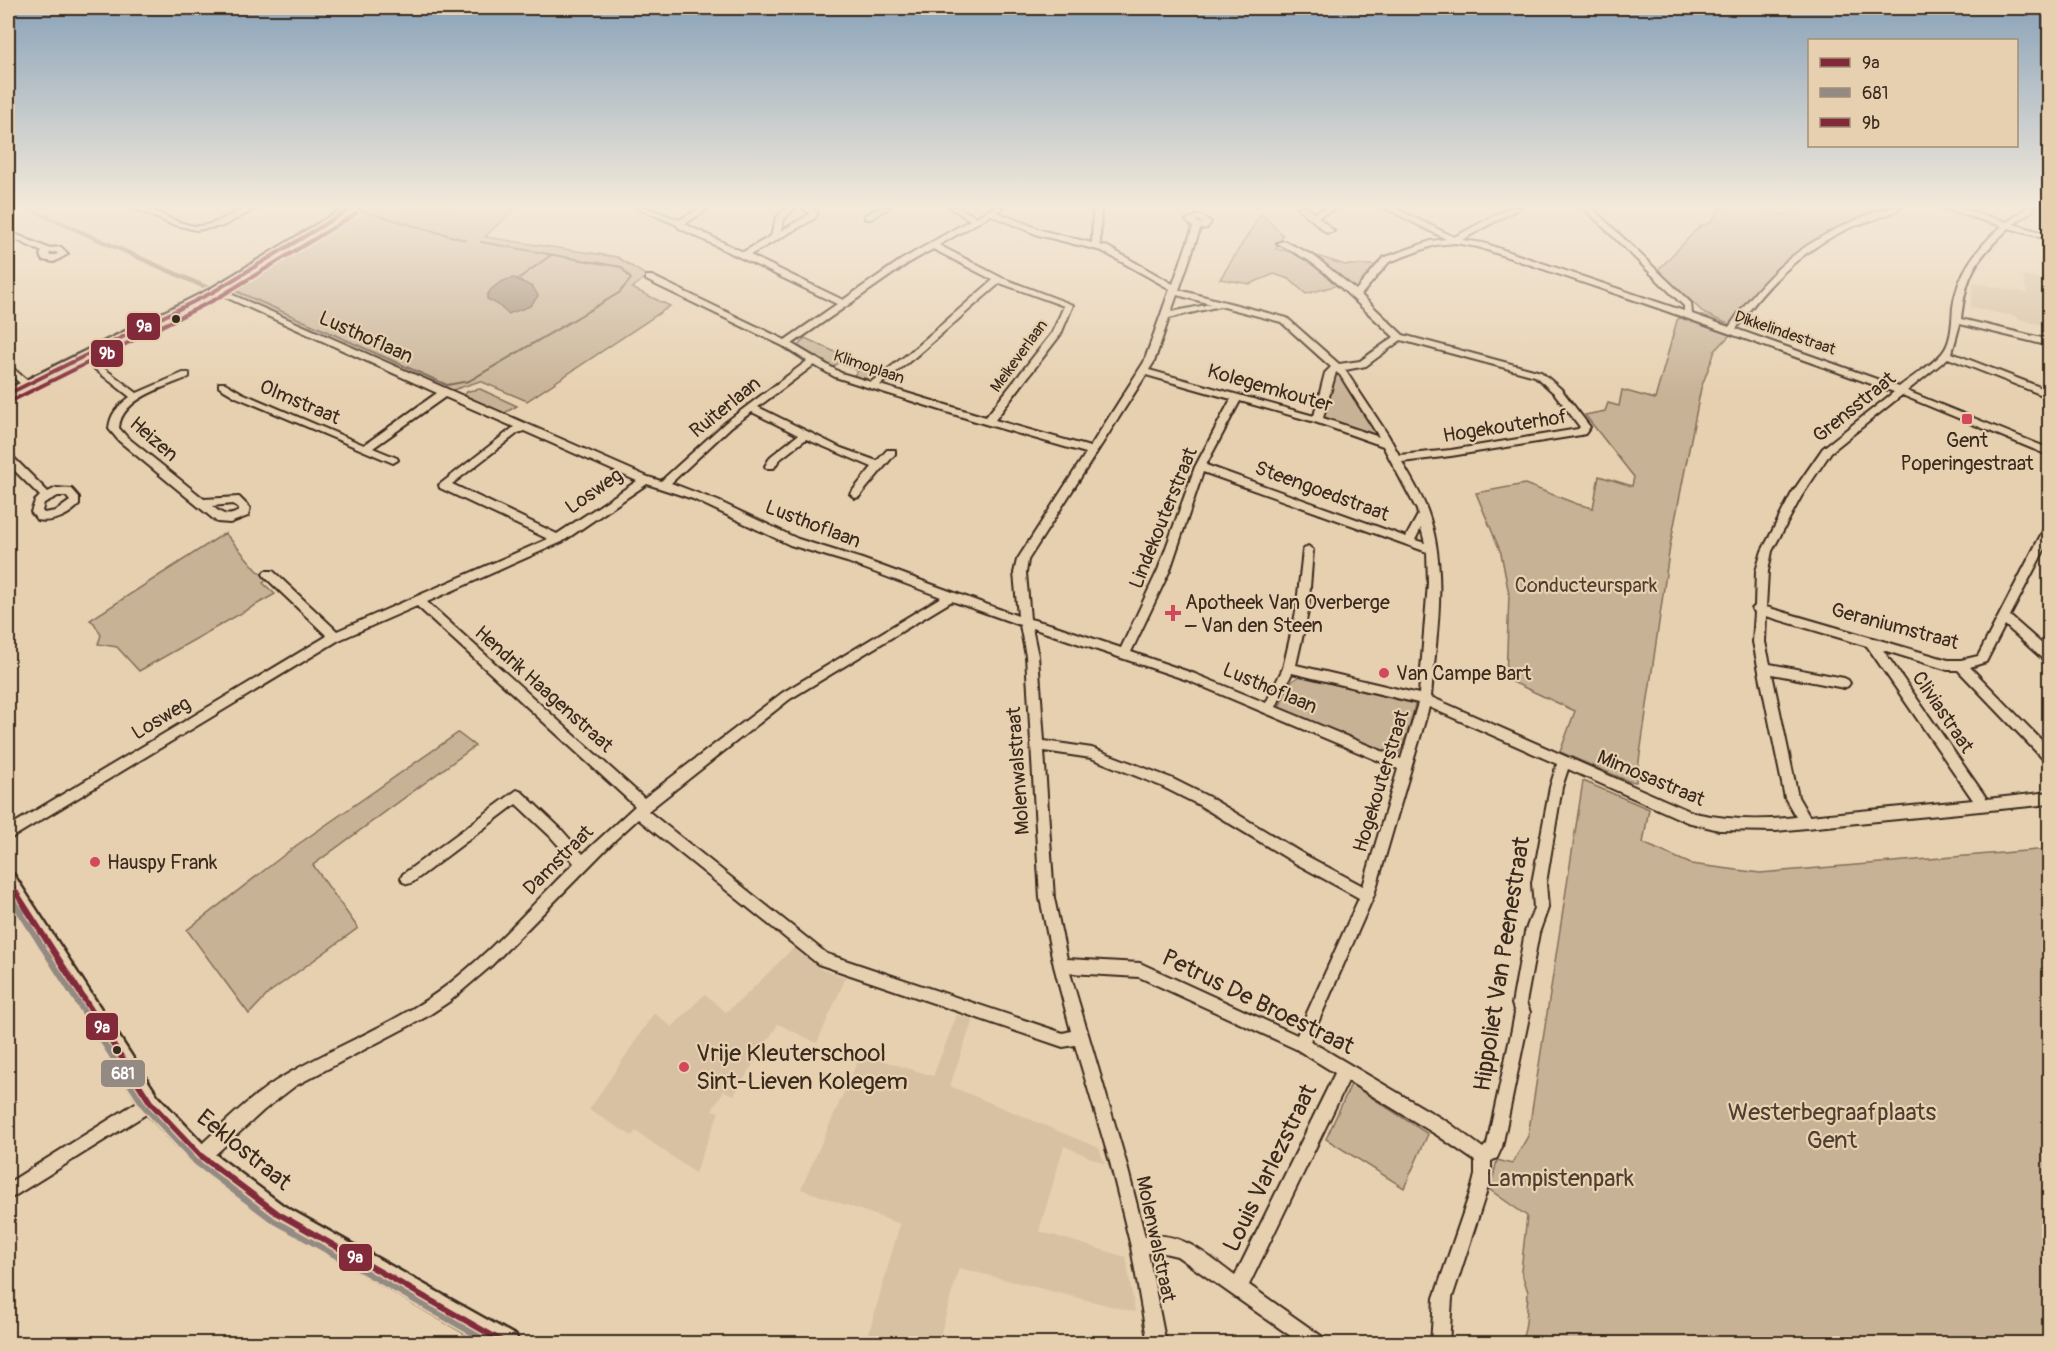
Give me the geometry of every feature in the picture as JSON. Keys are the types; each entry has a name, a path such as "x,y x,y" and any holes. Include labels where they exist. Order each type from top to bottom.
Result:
{"street":[{"path":"8,394 216,291 250,270"},
{"path":"775,270 844,304"},
{"path":"786,344 893,270"},
{"path":"873,385 912,355 999,280 979,270"},
{"name":"Hogekouterstraat","path":"1141,270 1174,290 1286,321 1343,373 1386,443 1423,515 1432,550 1434,583 1425,700 1367,895 1301,1044"},
{"name":"Molenwalstraat","path":"1157,1344 1139,1247 1118,1162 1061,966 1047,898 1032,656 1025,623 1020,573 1023,560 1149,362 1181,270"},
{"name":"Hogekouterhof","path":"1326,270 1400,338 1538,374 1562,396 1586,427 1581,432 1451,453 1394,459"},
{"path":"1355,296 1377,270"},
{"name":"Dikkelindestraat","path":"1554,270 1903,391 2049,453"},
{"path":"1652,270 1688,305 1688,315"},
{"path":"1731,330 1759,289 1779,270"},
{"name":"Grensstraat","path":"1805,821 1792,798 1759,642 1758,609 1762,571 1767,551 1796,496 1827,450 1947,354 1955,339 1964,278 1970,270"},
{"name":"Klimoplaan","path":"649,278 786,344 838,375 988,422 1092,451"},
{"name":"Meikeverlaan","path":"988,422 1056,334 1069,305 999,280"},
{"name":"Lusthoflaan","path":"216,291 645,480 664,484 763,526 781,537 818,551 836,554 1025,623 1049,628 1125,653 1269,709 1406,767"},
{"name":"Hogekouterstraat","path":"1165,316 1220,304"},
{"path":"1958,321 2049,343"},
{"path":"1318,420 1330,373 1335,368 1363,364 1400,338"},
{"path":"1947,354 2049,395"},
{"name":"Heizen","path":"84,357 136,397"},
{"name":"Ruiterlaan","path":"664,484 750,407 813,361"},
{"path":"8,367 27,385"},
{"name":"Kolegemkouter","path":"1143,371 1318,420 1386,443"},
{"name":"Heizen","path":"186,375 136,397 114,418 114,429 123,439 203,503"},
{"name":"Olmstraat","path":"222,385 239,395 393,460"},
{"path":"365,449 444,393"},
{"name":"Lindekouterstraat","path":"1125,653 1164,570 1200,467 1237,397"},
{"path":"750,407 804,435 879,466"},
{"path":"524,428 515,430 444,485 558,539"},
{"path":"770,466 775,458 804,435"},
{"path":"855,494 891,452"},
{"path":"8,458 46,496"},
{"name":"Steengoedstraat","path":"1200,467 1432,550"},
{"name":"Losweg","path":"8,834 335,637 558,539 645,480"},
{"path":"1408,541 1423,515"},
{"name":"Geraniumstraat","path":"1758,609 1948,665 1961,665 1982,659 2049,527"},
{"path":"1269,709 1289,668 1302,612 1308,550"},
{"path":"269,574 335,637"},
{"name":"Damstraat","path":"201,1156 258,1104 290,1081 421,1012 445,996 486,961 582,863 641,809 786,696 950,597"},
{"name":"Hendrik Haagenstraat","path":"418,600 641,809 823,959 1063,1040 1080,1036"},
{"path":"2003,616 2049,659"},
{"name":"Cliviastraat","path":"1870,641 1984,805"},
{"path":"1961,665 2049,758"},
{"name":"Mimosastraat","path":"1289,668 1425,700 1706,823 1761,825 2049,798"},
{"path":"1765,668 1844,683"},
{"path":"1037,745 1092,753 1166,782 1204,801 1300,859 1367,895"},
{"name":"Hippoliet Van Peenestraat","path":"1440,1344 1443,1298 1484,1174 1483,1157 1494,1147 1506,1083 1513,1070 1523,1012 1520,1004 1521,993 1532,932 1537,924 1542,895 1539,883 1556,787 1564,762"},
{"path":"408,878 517,796 555,832 582,863"},
{"name":"Eeklostraat","path":"8,880 150,1101 201,1156 277,1213 508,1344"},
{"name":"Petrus De Broestraat","path":"1061,966 1140,970 1301,1044 1443,1129 1483,1157"},
{"name":"Louis Varlezstraat","path":"1239,1287 1345,1070"},
{"path":"8,1192 150,1101"},
{"path":"1139,1247 1164,1242 1182,1249 1318,1344"}],"shaded area":[{"path":"2023,276 2049,281 2049,327 2018,319 2018,317 1970,307 1974,283 2027,293"},
{"path":"514,278 533,287 538,296 530,306 508,314 487,299 487,295 496,285"},
{"name":"Vrije Kleuterschool Sint-Lieven Kolegem","path":"794,947 822,970 846,977 817,1043 778,1024 734,1095 724,1091 712,1110 719,1112 695,1173 636,1131 632,1136 589,1110 654,1013 672,1027 705,994 726,1012"},
{"path":"957,1015 973,1019 950,1086 1099,1148 1105,1164 1064,1146 1039,1231 1126,1257 1135,1312 959,1268 938,1343 866,1343 900,1224 801,1189 861,1054 933,1076"}],"green space":[{"path":"258,270 638,270 647,276 632,288 670,306 527,401 480,381 450,391 229,293 228,288"},
{"path":"1226,270 1319,270 1338,285 1306,294 1289,279 1274,274 1250,284 1220,279"},
{"path":"1330,270 1374,270 1358,289 1354,289"},
{"path":"1658,270 1777,270 1748,301 1731,325 1705,314"},
{"name":"Conducteurspark","path":"1678,317 1730,335 1715,351 1701,388 1670,546 1636,782 1628,781 1560,752 1575,711 1506,679 1509,594 1501,553 1476,493 1525,484 1593,508 1599,476 1632,486 1634,477 1585,415 1605,411 1608,403 1619,406 1622,390 1655,399"},
{"path":"805,338 880,373 864,378 853,376 858,371 840,362 833,367 798,346"},
{"path":"1338,372 1380,434 1378,436 1326,420 1324,416 1335,375"},
{"path":"480,389 517,406 503,414 463,396 468,391"},
{"path":"225,533 257,570 268,579 263,583 275,594 139,671 117,647 98,644 101,635 90,620"},
{"path":"1300,676 1415,704 1410,727 1398,756 1279,708 1290,682"},
{"path":"458,733 475,746 313,865 358,928 270,992 249,1014 187,930 297,845"},
{"name":"Westerbegraafplaats Gent","path":"1583,781 1649,809 1643,843 1691,864 1760,873 2049,849 2049,1343 1522,1343 1528,1292 1521,1271 1527,1216 1490,1190 1497,1160 1512,1164 1528,1136"},
{"path":"1351,1084 1428,1134 1404,1188 1326,1139"}],"waterway":[{"path":"168,270 205,286"},
{"path":"265,270 239,286 236,291 447,385 469,381 619,293 631,279 624,270"},
{"path":"518,279 530,270"}],"transit line":[{"name":"9a","path":"8,394 213,292 249,270"},
{"name":"9b","path":"11,401 216,299 263,270"},
{"name":"9a","path":"8,880 150,1102 201,1156 277,1213 507,1344"},
{"name":"681","path":"8,893 144,1106 196,1162 273,1220 492,1344"}],"place":[{"name":"Gent Poperingestraat","path":"1967,419"},
{"name":"Apotheek Van Overberge – Van den Steen","path":"1173,613"},
{"name":"Van Campe Bart","path":"1384,673"},
{"name":"Hauspy Frank","path":"95,862"},
{"name":"Vrije Kleuterschool Sint-Lieven Kolegem","path":"684,1067"}],"park label":[{"name":"Lampistenpark","path":"1560,1178"}]}
